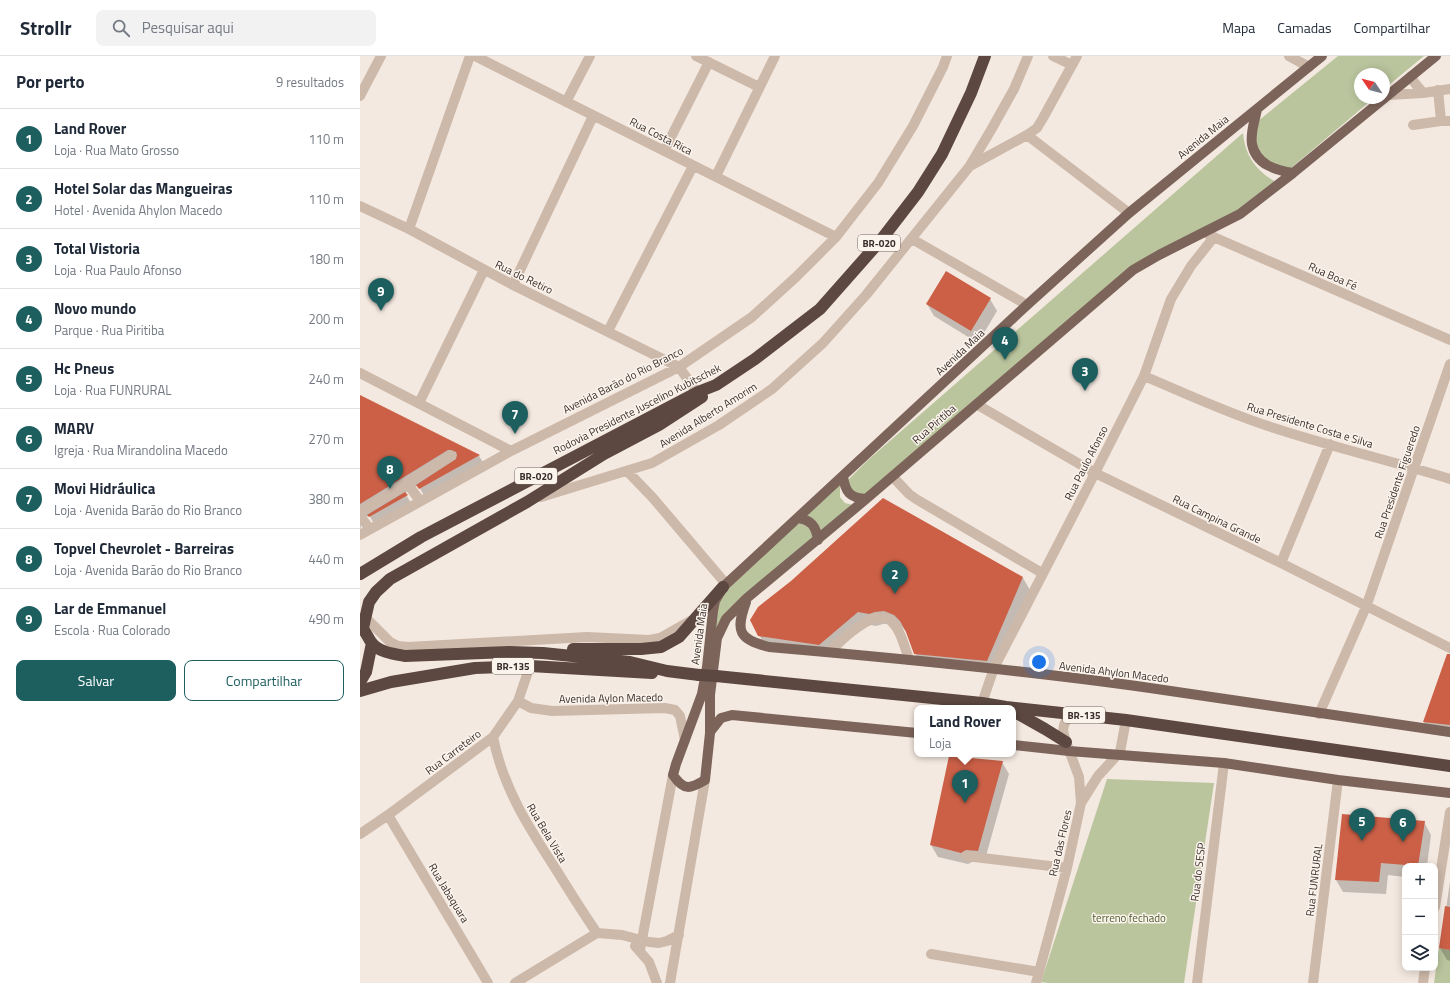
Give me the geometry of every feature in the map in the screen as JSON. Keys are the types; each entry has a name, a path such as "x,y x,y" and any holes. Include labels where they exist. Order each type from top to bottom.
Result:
{"highway":[{"name":"Rodovia Presidente Juscelino Kubitschek","path":"360,574 421,537 699,395 756,359 820,309 881,240 918,192 942,154 971,93 985,56"},
{"path":"360,682 366,672 372,643 363,624 369,602 376,592 390,579 527,502 604,454 660,425 699,395"},
{"path":"509,652 661,647 679,637 724,586"},
{"name":"BR-135","path":"372,643 379,649 389,653 405,656 509,652 543,653 630,662 667,671 699,675 715,670 991,705"},
{"name":"BR-135","path":"360,691 391,682 475,668 530,666 648,673 667,671"},
{"name":"BR-135","path":"1016,710 1126,720 1450,766"},
{"path":"1016,713 1045,729 1067,747"}],"main road":[{"name":"Avenida Maia","path":"673,776 702,694 707,667 715,601 724,586 1028,305 1130,213 1322,56"},
{"name":"Rua Piritiba","path":"1390,94 1436,56"},
{"name":"Rua Piritiba","path":"705,780 710,732 710,695 715,670 717,638 726,619 747,598 818,540 1133,270 1159,255 1210,235 1294,173 1378,104"},
{"path":"1257,109 1252,132 1252,145 1258,156 1269,166 1277,170 1294,173"},
{"path":"843,476 844,485 847,492 866,499"},
{"path":"798,518 805,519 813,524 816,528 818,540"},
{"name":"Avenida Ahylon Macedo","path":"747,598 741,616 740,625 742,633 748,640 769,647 994,668 1149,688 1450,732"},
{"path":"710,732 721,718 732,715 914,734"},
{"path":"1016,745 1067,747 1118,755 1224,763 1338,780 1450,793"},
{"path":"673,776 679,784 686,787 696,785 705,780"}],"street":[{"path":"360,96 381,56"},
{"path":"409,229 470,56"},
{"name":"Rua Costa Rica","path":"475,56 836,237"},
{"path":"566,102 590,56"},
{"path":"696,56 759,87"},
{"path":"716,176 775,56"},
{"name":"Avenida Barão do Rio Branco","path":"360,535 511,450 679,366 752,317 796,277 836,237 878,183 913,126 943,67 947,56"},
{"name":"Avenida Alberto Amorim","path":"527,502 576,485 652,463 719,425 772,389 823,343 912,239 969,167 1014,89 1028,56"},
{"path":"969,167 1037,128 1044,118 1074,60 1053,56"},
{"path":"1289,56 1309,67"},
{"path":"664,151 709,62"},
{"path":"1411,76 1423,93"},
{"path":"1390,95 1423,93 1450,89"},
{"path":"1413,125 1446,121 1438,90"},
{"path":"512,285 593,116"},
{"path":"1027,135 1130,213"},
{"path":"608,331 693,166"},
{"name":"Rua do Retiro","path":"360,206 409,229 512,285 679,366"},
{"name":"Rua Boa Fé","path":"1210,235 1450,340"},
{"name":"Rua Paulo Afonso","path":"982,703 994,668 1144,376 1171,299 1210,235"},
{"path":"912,239 1028,305"},
{"path":"419,403 484,270"},
{"name":"Rua Presidente Figueredo","path":"1319,714 1366,607 1450,364"},
{"path":"679,366 699,395"},
{"path":"360,373 511,450"},
{"name":"Rua Presidente Costa e Silva","path":"1144,376 1236,415 1274,428 1414,468 1450,480"},
{"name":"Rua Campina Grande","path":"976,404 1095,473 1281,563 1450,648"},
{"path":"1281,563 1330,444"},
{"path":"360,512 451,456"},
{"path":"627,471 653,498 724,586"},
{"path":"892,476 909,494 916,499 1042,573"},
{"path":"407,483 420,501"},
{"path":"360,516 370,529"},
{"path":"363,624 390,642 398,646 408,647 587,638 649,640 660,638 697,617"},
{"path":"830,652 842,640 860,626 879,617 889,619 897,628 909,660"},
{"name":"Rua Carreteiro","path":"360,834 493,737 518,701 530,666"},
{"name":"Avenida Aylon Macedo","path":"518,701 540,711 665,708 675,710 680,716 685,740"},
{"path":"1070,714 1064,725 1063,731 1067,747 1079,777 1081,804"},
{"name":"Rua das Flores","path":"1036,983 1067,868 1081,804 1098,776 1118,755 1123,741 1126,720"},
{"name":"Rua Bela Vista","path":"493,737 498,760 517,805 536,839 597,932"},
{"name":"Rua do SESP","path":"1197,983 1224,763"},
{"path":"640,950 673,776"},
{"path":"670,983 705,780"},
{"name":"Rua FUNRURAL","path":"1313,983 1338,780"},
{"path":"1436,899 1450,812"},
{"name":"Rua Jabaquara","path":"388,815 488,983"},
{"path":"966,856 1067,868"},
{"path":"515,983 597,932 622,935 659,943 679,935"},
{"path":"622,935 640,950 649,962 656,983"},
{"path":"930,954 1039,972"},
{"path":"1423,983 1425,971"}],"green space":[{"path":"1338,56 1424,56 1390,84 1390,68 1354,68 1354,104 1367,104 1285,173 1262,160 1254,134 1258,121"},
{"path":"1243,133 1246,149 1257,168 1276,182 1237,214 1141,266 862,499 854,496 847,481 868,460"},
{"path":"840,485 840,497 845,503 853,505 821,535 806,516"},
{"path":"800,523 809,529 814,538 747,594 710,645 716,604 725,592 793,527"},
{"name":"terreno fechado","path":"1107,779 1214,783 1184,983 1041,982"},
{"path":"1439,948 1450,950 1450,983 1434,983 1436,971 1438,971"}],"building":[{"path":"946,271 991,298 971,331 926,304"},
{"path":"360,395 480,455 419,489 416,485 456,459 456,452 448,450 360,504"},
{"path":"405,492 408,495 369,517 367,515"},
{"path":"883,498 1023,577 987,661 914,654 906,632 900,621 894,615 884,611 869,614 858,612 819,645 758,636 750,620 758,607 791,581"},
{"path":"1447,654 1450,654 1450,725 1423,722"},
{"path":"949,757 1003,761 978,851 966,850 961,853 930,845"},
{"path":"1342,814 1425,821 1418,863 1402,863 1402,865 1381,863 1379,882 1335,880"},
{"path":"1445,906 1450,907 1450,950 1439,948"}],"place":[{"name":"Lar de Emmanuel","path":"381,311"},
{"name":"Novo mundo","path":"1005,360"},
{"name":"Total Vistoria","path":"1085,391"},
{"name":"Movi Hidráulica","path":"515,434"},
{"name":"Topvel Chevrolet - Barreiras","path":"390,489"},
{"name":"Hotel Solar das Mangueiras","path":"895,594"},
{"name":"Land Rover","path":"965,803"},
{"name":"Hc Pneus","path":"1362,841"},
{"name":"MARV","path":"1403,842"}]}
